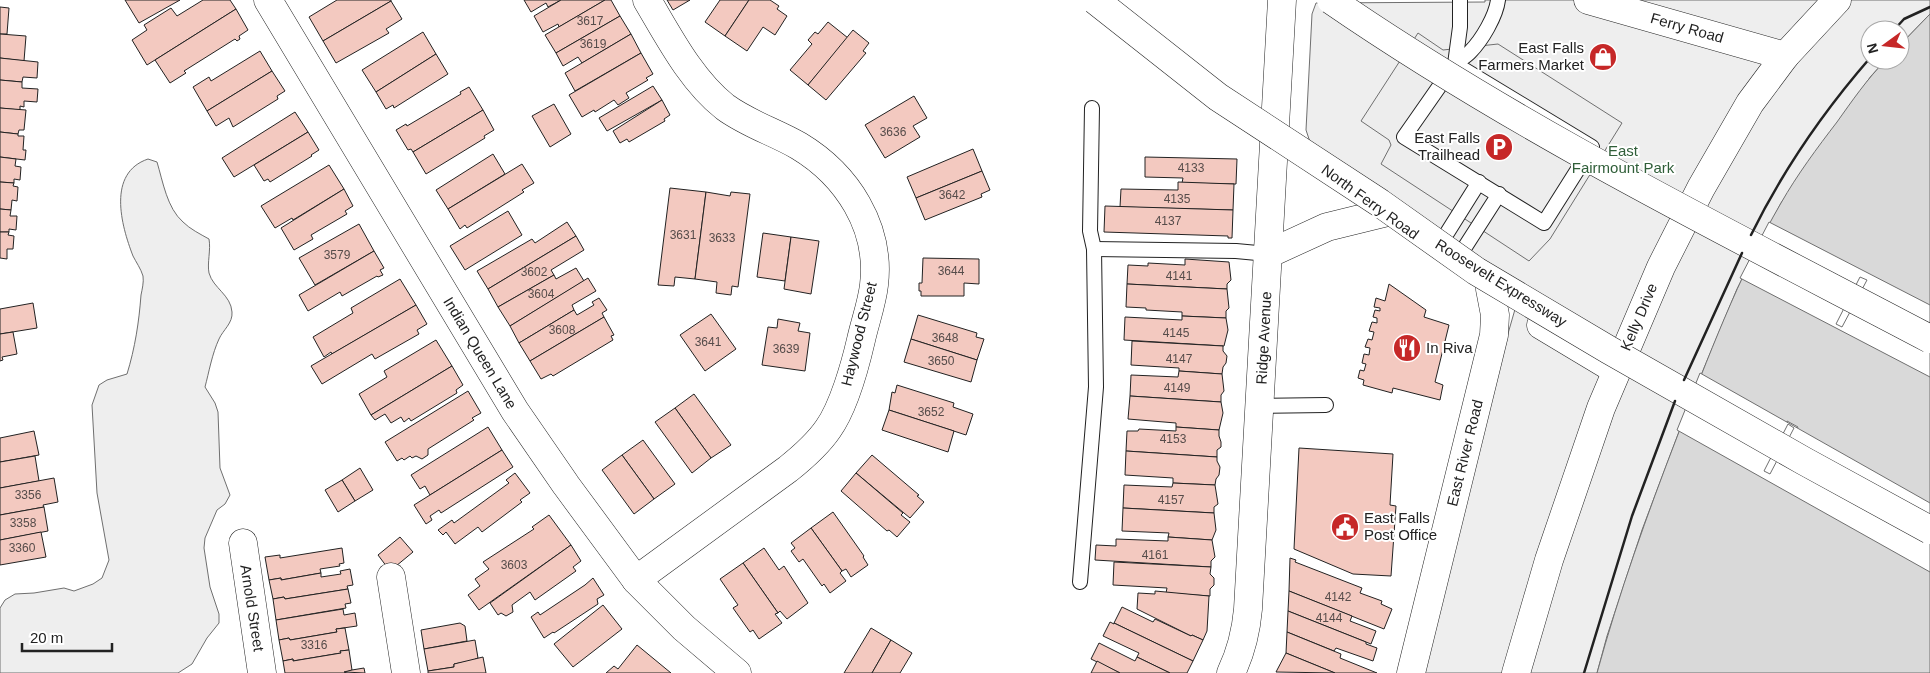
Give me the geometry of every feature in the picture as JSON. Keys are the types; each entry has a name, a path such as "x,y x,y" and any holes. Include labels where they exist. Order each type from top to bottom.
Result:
{"main road":[{"name":"Indian Queen Lane","path":"268,0 515,410 550,463 636,580 684,628 737,673"},
{"name":"Haywood Street","path":"636,580 788,469 817,443 829,428 843,397 859,349 874,285 874,252 865,218 849,189 826,165 799,146 747,121 725,107 709,92 678,51 647,0"},
{"name":"Roosevelt Expressway","path":"1095,0 1218,96 1380,204 1476,271 1753,432 1930,530"},
{"name":"Ridge Avenue","path":"1231,673 1241,650 1246,630 1282,0"},
{"path":"1331,0 1472,90 1612,172 1930,339"},
{"name":"Ferry Road","path":"1588,0 1785,56"},
{"name":"Kelly Drive","path":"1516,673 1549,560 1600,408 1661,267 1700,188 1750,103 1785,56 1837,0"},
{"name":"North Ferry Road","path":"1274,133 1528,317 1616,370"},
{"path":"1268,254 1328,227 1384,213"},
{"name":"East River Road","path":"1411,673 1494,335 1494,315 1490,289"},
{"name":"Arnold Street","path":"242,543 262,673"},
{"path":"391,577 406,673"}],"lane":[{"path":"1455,64 1460,27 1460,0"},
{"path":"1455,64 1592,147 1544,223 1404,137 1455,64 1471,52 1497,10 1498,0"},
{"path":"1080,582 1096,387 1094,249 1090,231 1092,108"},
{"path":"1446,256 1479,182"},
{"path":"1446,256 1499,194"},
{"path":"1094,249 1236,251 1268,254"},
{"path":"1260,406 1326,405"}],"green space":[{"name":"East Fairmount Park","path":"1485,0 1930,0 1930,14 1910,35 1910,20 1860,20 1860,70 1877,70 1781,203 1737,289 1694,392 1642,530 1607,636 1597,673 1424,673 1505,344 1522,285 1382,193 1310,142 1306,130 1312,14 1316,3 1485,2"},
{"path":"148,159 157,162 166,194 173,210 189,227 209,239 209,273 214,283 229,301 232,312 229,323 217,345 205,387 218,412 220,468 230,495 225,504 217,510 205,538 204,548 210,587 219,614 219,623 207,638 192,664 178,673 0,673 0,608 5,600 15,594 64,588 74,591 93,584 102,578 109,560 97,493 92,405 99,385 107,380 127,374 132,354 138,325 143,276 133,256 125,230 121,201 122,188 127,176 135,166"}],"shaded area":[{"path":"1930,14 1930,673 1597,673 1624,584 1655,496 1712,348 1737,289 1781,203 1807,162 1877,70 1910,70 1910,35","holes":["1860,273 1871,280 1843,330 1832,324","1787,421 1798,427 1771,477 1761,472"]},
{"name":"East Falls Trailhead","path":"1418,33 1443,50 1498,44 1622,123 1550,239 1529,261 1381,164 1391,145 1389,140 1361,121"}],"pier":[{"path":"1769,222 1930,305 1930,377 1740,278","holes":["1860,277 1867,280 1842,327 1836,324"]},
{"path":"1700,373 1930,503 1930,572 1677,430","holes":["1788,424 1794,428 1770,474 1764,471"]}],"building":[{"path":"125,0 180,0 139,23"},
{"path":"203,0 230,0 236,9 147,65 132,40 147,30 144,25 171,8 177,16"},
{"path":"337,0 391,1 323,41 309,17"},
{"path":"524,0 561,0 548,7 546,3 531,12"},
{"path":"561,0 605,0 559,27 558,24 543,32 534,16"},
{"path":"605,0 611,0 620,16 556,53 545,35"},
{"path":"667,0 690,0 673,10"},
{"path":"720,0 749,0 725,36 705,22"},
{"path":"749,0 770,0 779,6 777,9 787,16 775,35 763,27 747,51 725,36"},
{"path":"391,1 402,19 386,29 389,33 336,63 323,41"},
{"path":"0,7 9,8 7,34 0,34"},
{"path":"236,9 248,30 239,36 240,39 237,41 235,39 184,71 186,73 170,83 155,60"},
{"path":"620,16 631,34 582,63 578,57 563,66 556,53"},
{"path":"828,22 848,38 808,85 790,70 812,44 808,40 815,32 818,34"},
{"path":"853,30 869,43 863,51 866,53 826,100 808,85"},
{"path":"423,32 436,54 376,92 362,70"},
{"path":"0,34 26,36 24,61 0,58"},
{"path":"631,34 641,53 575,91 565,73"},
{"path":"260,51 272,71 207,111 193,87 209,77 211,81"},
{"path":"641,53 653,74 646,78 648,80 626,93 629,98 618,105 614,100 595,112 594,110 582,117 569,95"},
{"path":"436,54 448,74 394,108 393,105 386,109 376,92"},
{"path":"0,58 38,62 37,78 23,77 22,82 0,80"},
{"path":"272,71 285,91 277,96 278,99 233,127 229,118 216,126 207,111"},
{"path":"0,80 22,82 22,88 38,89 37,102 24,101 24,107 20,106 20,110 0,108"},
{"path":"653,86 662,100 607,131 599,118"},
{"path":"469,87 483,110 413,152 411,149 408,150 396,130 406,124 407,126 461,94 460,92"},
{"path":"914,96 927,118 913,126 920,137 885,158 865,125"},
{"path":"662,100 670,115 664,119 665,121 629,142 627,139 620,143 613,131"},
{"path":"554,104 571,134 550,147 532,116"},
{"path":"0,108 26,110 24,130 19,130 18,134 0,132"},
{"path":"483,110 494,130 484,136 485,138 426,174 413,152"},
{"path":"295,112 308,132 234,177 222,158"},
{"path":"0,132 24,136 23,150 26,150 25,160 0,157"},
{"path":"308,132 319,150 270,182 268,179 264,181 254,165"},
{"path":"973,149 982,171 916,198 907,177"},
{"path":"493,154 505,174 448,209 436,190"},
{"path":"0,157 16,159 15,166 21,167 20,180 14,179 14,183 0,182"},
{"path":"1145,157 1237,159 1236,184 1182,183 1183,178 1145,177"},
{"path":"522,164 534,183 522,190 524,192 467,228 465,225 460,229 448,209"},
{"path":"329,165 344,189 293,220 292,218 275,228 261,206"},
{"path":"982,171 990,190 981,194 982,197 925,220 916,198"},
{"path":"0,182 14,183 13,186 18,187 17,201 12,200 11,210 0,209"},
{"path":"1178,182 1234,184 1233,210 1120,207 1121,189 1178,190"},
{"path":"670,188 706,192 695,279 675,277 674,286 658,285"},
{"path":"344,189 353,206 345,211 347,214 311,235 313,239 294,250 281,228"},
{"path":"706,192 730,196 731,192 750,194 738,287 732,286 731,295 716,293 717,282 695,279"},
{"path":"1105,206 1233,210 1232,238 1228,238 1228,236 1104,232"},
{"path":"0,209 11,210 10,216 17,216 16,230 9,229 9,232 0,232"},
{"path":"508,211 522,235 465,270 450,246"},
{"path":"567,222 576,236 488,289 477,271 532,239 535,243"},
{"path":"359,224 374,251 315,285 299,258"},
{"path":"0,232 9,232 8,235 14,236 13,249 7,249 7,259 0,258"},
{"path":"763,233 791,237 785,281 757,277"},
{"path":"576,236 584,250 551,270 554,275 498,307 488,289"},
{"path":"791,237 819,241 811,294 784,289"},
{"path":"374,251 384,268 380,270 383,275 377,276 342,296 340,292 308,311 299,295"},
{"path":"923,258 979,259 979,284 964,283 964,296 921,296 919,283 922,283"},
{"path":"1185,259 1229,262 1231,280 1227,284 1227,289 1127,284 1128,265 1148,266 1148,263 1185,265"},
{"path":"576,268 584,281 510,326 498,307 554,275 556,279"},
{"path":"588,278 596,291 572,305 574,310 519,343 510,326"},
{"path":"400,279 416,305 324,357 313,337 353,313 351,308"},
{"path":"1127,284 1227,289 1229,308 1226,311 1226,318 1182,316 1182,312 1126,307"},
{"path":"1389,284 1426,310 1424,317 1449,325 1435,382 1443,385 1440,400 1393,388 1392,393 1363,385 1364,380 1358,378 1360,370 1364,371 1366,364 1362,363 1364,354 1369,355 1370,348 1365,347 1368,339 1372,340 1374,332 1369,331 1372,322 1377,323 1377,318 1373,317 1375,310 1380,311 1380,308 1374,307 1376,298 1385,301"},
{"path":"599,298 607,310 602,313 604,317 530,361 519,343 574,310 577,315 594,305 592,302"},
{"path":"33,303 37,328 0,334 0,309"},
{"path":"416,305 427,324 417,330 419,334 375,359 372,354 322,384 311,366"},
{"path":"711,314 736,349 705,371 680,335"},
{"path":"918,315 977,333 976,337 984,339 977,360 911,339"},
{"path":"1182,316 1226,318 1228,330 1224,346 1124,340 1125,317 1182,320"},
{"path":"604,317 614,335 611,336 613,340 553,376 551,374 541,379 530,361"},
{"path":"778,319 800,323 798,331 810,333 805,371 762,365 768,327 777,328"},
{"path":"13,332 17,354 2,357 3,360 0,361 0,334"},
{"path":"911,339 977,360 971,382 904,362"},
{"path":"436,340 452,366 371,415 359,394 387,377 384,371"},
{"path":"1132,341 1223,346 1223,351 1227,356 1226,363 1222,374 1179,371 1179,368 1131,365"},
{"path":"452,366 463,385 456,390 457,393 411,421 409,418 404,422 401,417 391,423 385,414 375,420 371,415"},
{"path":"1179,371 1222,374 1224,391 1221,395 1221,402 1130,396 1131,375 1178,377"},
{"path":"897,385 954,403 953,407 973,414 966,435 889,410 892,392 895,393"},
{"path":"468,391 481,413 472,418 474,420 428,449 428,455 422,459 410,456 404,460 402,458 397,461 385,442"},
{"path":"694,394 731,445 711,458 675,408"},
{"path":"1130,396 1221,402 1223,413 1219,430 1176,427 1176,423 1128,419"},
{"path":"675,408 711,458 692,473 655,422"},
{"path":"889,410 954,431 948,452 882,430"},
{"path":"488,427 502,450 430,495 425,486 420,489 411,475"},
{"path":"1176,427 1219,430 1221,447 1217,450 1217,457 1126,451 1127,431 1138,431 1139,429 1176,431"},
{"path":"34,431 39,455 0,462 0,438"},
{"path":"643,440 675,484 654,499 622,455"},
{"name":"East Falls Post Office","path":"1299,448 1393,454 1390,505 1396,506 1391,576 1353,574 1294,549"},
{"path":"502,450 513,467 441,513 439,510 430,516 432,520 426,524 414,505"},
{"path":"1126,451 1217,457 1220,467 1219,475 1215,485 1173,483 1173,478 1125,475"},
{"path":"622,455 654,499 634,514 602,470"},
{"path":"872,455 919,495 917,496 924,502 910,518 856,473"},
{"path":"35,456 39,481 0,488 0,462"},
{"path":"360,468 373,490 355,501 342,480"},
{"path":"515,473 530,493 520,500 522,502 482,532 478,527 455,544 446,532 443,535 438,530 452,520 454,523 509,483 506,480"},
{"path":"856,473 903,513 901,515 910,522 897,537 889,530 887,531 841,491"},
{"path":"54,478 58,502 43,505 44,507 0,515 0,488"},
{"path":"342,480 355,501 338,512 325,490"},
{"path":"1173,483 1215,485 1218,504 1214,507 1214,513 1123,508 1124,485 1172,487"},
{"path":"44,507 48,531 0,540 0,515"},
{"path":"1123,508 1214,513 1216,530 1212,540 1168,537 1169,533 1122,531"},
{"path":"833,512 864,556 868,565 851,577 846,569 842,571 811,528"},
{"path":"549,515 571,545 479,610 468,595 480,586 475,579 489,569 483,562 534,529 532,527"},
{"path":"811,528 842,571 840,573 846,581 830,593 824,584 822,586 803,559 799,562 791,551 795,548 791,543"},
{"path":"41,532 46,557 0,565 0,540"},
{"path":"400,537 413,552 390,571 378,555"},
{"path":"1168,537 1212,540 1215,557 1211,561 1211,567 1095,560 1096,545 1116,546 1116,539 1168,541"},
{"path":"571,545 581,561 573,567 576,571 535,600 530,592 512,605 513,612 506,616 501,613 498,615 490,603"},
{"path":"342,548 344,563 339,564 340,566 320,569 321,573 281,580 281,578 269,580 265,557 280,555 280,558"},
{"path":"764,548 779,570 784,566 808,603 787,619 780,611 778,613 743,563"},
{"path":"1290,558 1296,560 1295,562 1362,588 1360,593 1382,601 1381,604 1392,609 1384,629 1289,591"},
{"path":"1114,562 1211,567 1210,574 1214,578 1214,585 1210,589 1210,596 1166,593 1167,588 1113,585"},
{"path":"743,563 778,613 775,614 782,623 759,639 753,630 750,632 733,608 738,605 720,579"},
{"path":"350,569 353,585 347,586 348,589 285,599 284,597 273,599 269,580 281,578 281,580 321,573 321,577 341,574 340,571"},
{"path":"593,578 604,595 597,599 598,604 544,638 531,617 538,612 540,615"},
{"path":"348,589 351,603 345,604 346,608 276,620 273,599 284,597 285,599"},
{"path":"1155,591 1209,596 1207,631 1203,640 1137,609 1138,593 1155,594"},
{"path":"1289,591 1352,616 1350,621 1376,631 1371,644 1288,611"},
{"path":"603,605 622,629 573,667 554,644"},
{"path":"1122,607 1153,622 1155,619 1203,640 1193,661 1114,623"},
{"path":"343,609 344,615 355,613 357,626 336,629 337,632 290,640 289,638 279,640 276,620"},
{"path":"1288,611 1377,648 1373,661 1336,648 1334,651 1287,632"},
{"path":"1110,622 1193,661 1187,673 1170,673 1137,657 1139,653 1103,636"},
{"path":"460,623 465,626 467,641 424,649 421,630"},
{"path":"345,628 349,650 293,661 293,659 283,661 279,640 289,638 290,640 337,632 336,629"},
{"path":"871,628 891,640 872,673 844,673"},
{"path":"1287,632 1341,654 1340,658 1377,673 1335,673 1286,653"},
{"path":"475,640 478,658 476,660 454,664 454,667 428,671 424,649"},
{"path":"891,640 912,653 900,673 872,673"},
{"path":"1099,643 1135,661 1137,657 1170,673 1120,673 1091,659"},
{"path":"637,645 671,673 606,673 614,666 618,669"},
{"path":"349,650 352,670 344,673 285,673 283,661 341,653 340,651"},
{"path":"1286,653 1335,673 1276,672"},
{"path":"483,657 486,673 428,673 428,671 454,667 454,664"},
{"path":"1097,661 1120,673 1091,673"},
{"path":"364,668 365,673 344,672 352,670"}],"wall":[{"path":"1903,20 1930,7"},
{"path":"1751,235 1776,188 1805,142 1860,70"},
{"path":"1684,380 1742,253"},
{"path":"1584,673 1632,516 1675,401"}],"place":[{"name":"East Falls Farmers Market","path":"1603,57"},
{"name":"East Falls Trailhead","path":"1499,147"},
{"name":"In Riva","path":"1407,348"},
{"name":"East Falls Post Office","path":"1345,527"}]}
